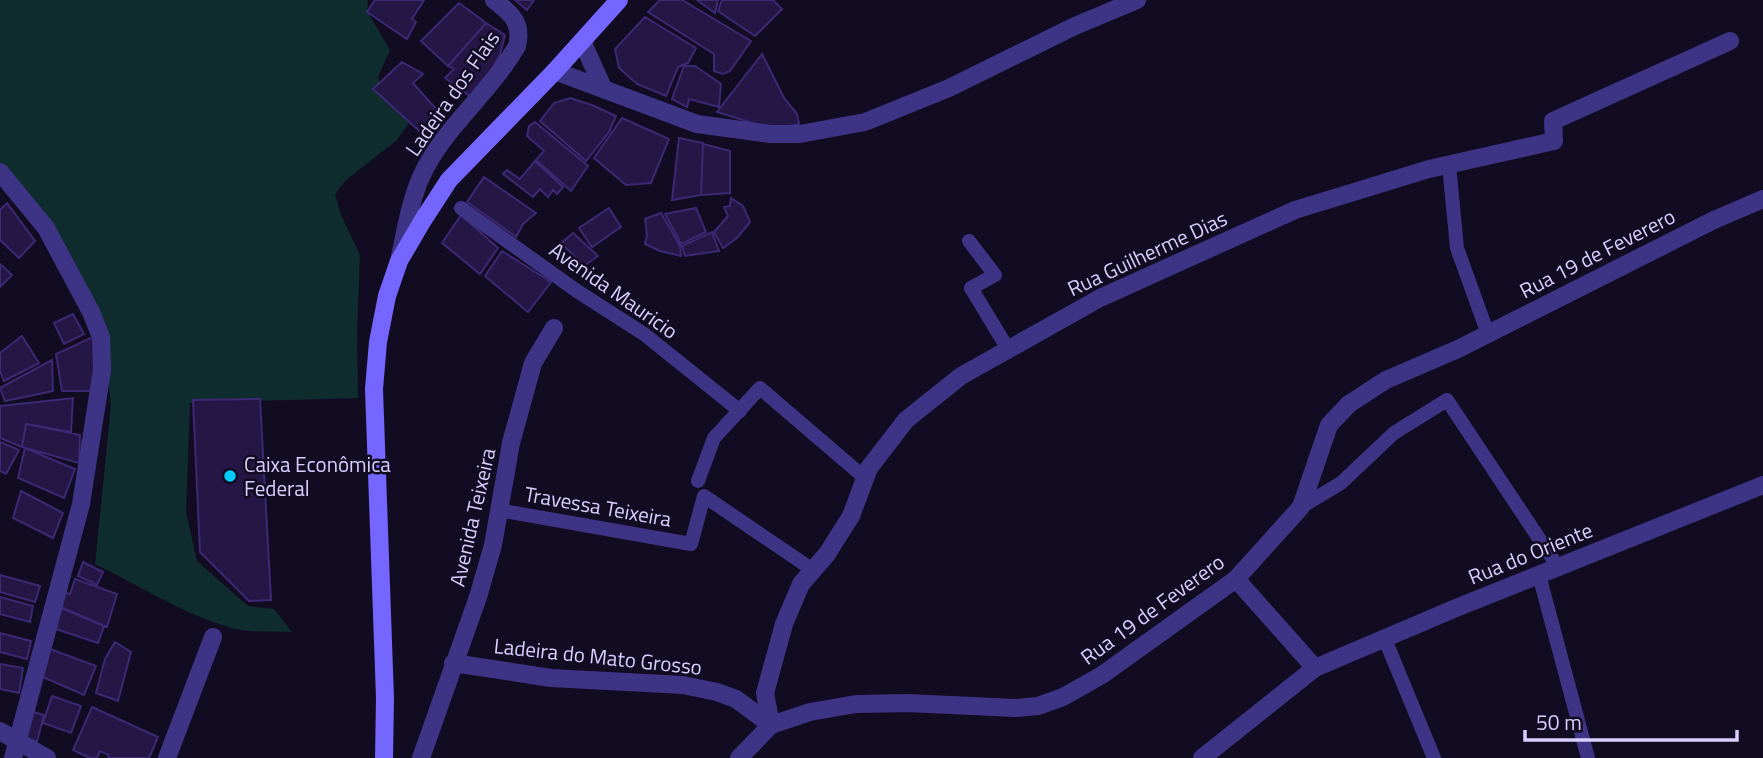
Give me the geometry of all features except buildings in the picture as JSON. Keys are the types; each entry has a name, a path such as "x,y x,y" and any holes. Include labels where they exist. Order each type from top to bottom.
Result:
{"main road":[{"path":"384,758 385,698 374,389 378,342 387,296 399,261 449,180 555,71 619,0"}],"street":[{"name":"Ladeira dos Flais","path":"399,261 411,202 421,176 436,150 517,46 520,35 512,13 494,0"},
{"path":"555,71 697,124 770,134 800,134 865,122 950,88 1075,26 1137,0"},
{"path":"582,41 603,88"},
{"name":"Rua Guilherme Dias","path":"771,725 765,693 784,624 801,584 827,554 851,516 869,468 906,419 961,376 1100,298 1296,210 1449,165 1554,141 1553,121 1730,41"},
{"path":"0,172 46,228 91,312 101,337 102,370 81,504 15,749"},
{"name":"Rua 19 de Feverero","path":"739,758 771,725 810,712 856,704 907,703 1016,708 1038,706 1063,697 1102,675 1236,579 1301,507 1329,425 1349,404 1386,380 1488,334 1714,220 1763,199"},
{"name":"Avenida Teixeira","path":"421,758 478,597 493,545 521,401 533,363 554,328"},
{"name":"Rua do Oriente","path":"1202,758 1315,668 1384,637 1763,485"},
{"path":"1236,579 1315,668"},
{"path":"167,758 213,637"},
{"name":"Ladeira do Mato Grosso","path":"453,663 551,678 683,685 705,689 736,699 771,725"},
{"path":"0,732 15,749 47,758"}],"lane":[{"path":"1449,165 1457,248 1488,334"},
{"name":"Avenida Mauricio","path":"461,208 644,334 740,411"},
{"path":"969,241 995,275 971,288 1008,349"},
{"path":"698,481 714,438 760,388 865,478"},
{"path":"1301,507 1341,483 1394,433 1447,400 1558,567"},
{"name":"Travessa Teixeira","path":"498,510 691,544 704,496 813,570"},
{"path":"1539,575 1588,758"},
{"path":"1384,637 1434,758"}],"green space":[{"path":"0,0 368,0 367,11 390,50 378,77 380,84 390,102 409,123 397,140 346,180 335,194 341,215 360,255 358,398 190,403 186,512 197,561 248,606 274,609 292,632 246,631 214,622 95,564 111,405 102,326 38,213 0,162"}],"place":[{"name":"Caixa Econômica Federal","path":"230,476"}]}
